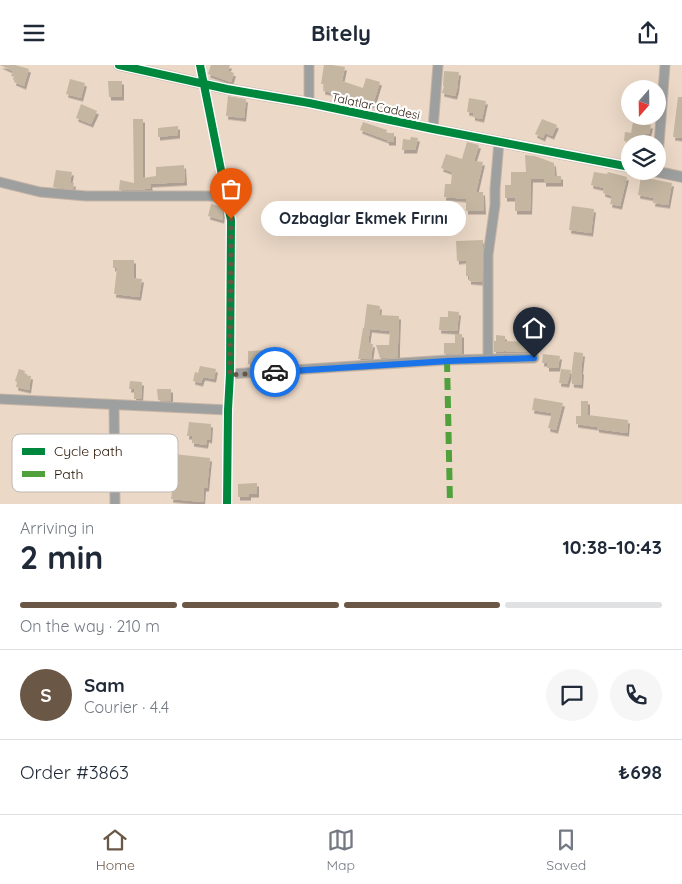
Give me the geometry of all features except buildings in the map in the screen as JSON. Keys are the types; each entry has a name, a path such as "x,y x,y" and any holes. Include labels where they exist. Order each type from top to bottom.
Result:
{"street":[{"name":"Talatlar Caddesi","path":"118,65 227,89 309,103 621,165"},
{"path":"200,65 231,219 227,504"},
{"path":"309,65 309,103"},
{"path":"432,129 438,65"},
{"path":"660,135 665,65"},
{"path":"488,359 488,255 495,205 499,142"},
{"path":"666,173 682,177"},
{"path":"0,182 40,192 86,197 227,196"},
{"path":"230,375 488,359 534,358"},
{"path":"0,399 228,410"},
{"path":"114,405 114,434"}],"marked path":[{"path":"447,360 450,504"}],"cycle path":[{"path":"119,65 227,89 309,103 621,165"},
{"path":"200,65 231,220 227,504"}],"way so far":[{"path":"231,219 230,375 275,372"}],"place":[{"name":"Ozbaglar Ekmek Fırını","path":"231,219"}],"route":[{"path":"275,372 448,361 534,358"}]}
